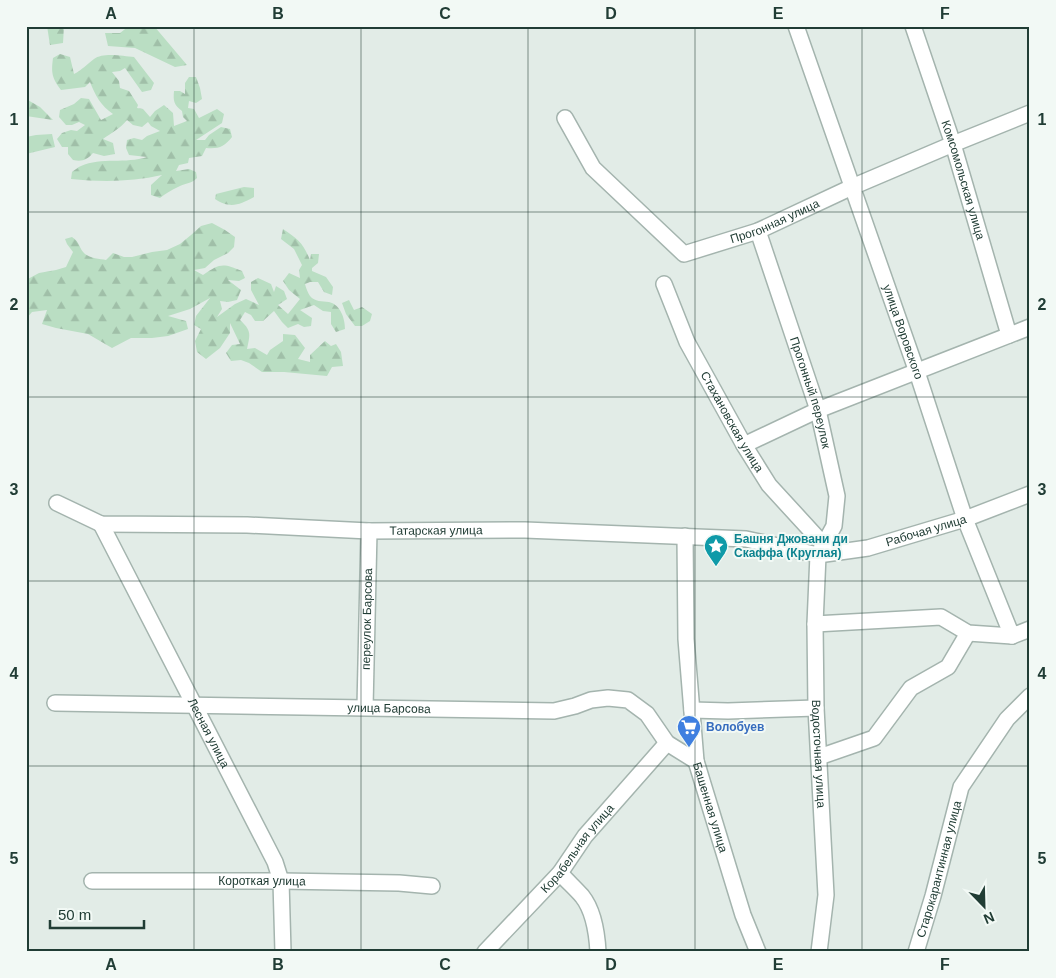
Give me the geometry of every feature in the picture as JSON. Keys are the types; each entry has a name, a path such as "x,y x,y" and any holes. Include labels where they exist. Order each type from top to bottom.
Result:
{"street":[{"name":"улица Воровского","path":"796,26 917,372 965,519 1012,636"},
{"name":"Комсомольская улица","path":"913,26 952,144 1009,335"},
{"name":"Прогонная улица","path":"565,118 593,168 684,254 758,230 852,186 1030,113"},
{"name":"Прогонный переулок","path":"758,230 818,410 837,496 834,526 821,550"},
{"name":"Стахановская улица","path":"664,284 687,342 744,446 769,485 821,550"},
{"path":"744,446 818,410 1030,327"},
{"name":"Рабочая улица","path":"821,550 868,548 965,519 1030,494"},
{"name":"Татарская улица","path":"57,503 101,524 247,525 369,531 525,530 746,539 821,550"},
{"name":"Лесная улица","path":"101,524 275,862 281,881 284,952"},
{"name":"переулок Барсова","path":"365,707 369,531"},
{"name":"Башенная улица","path":"686,536 686,639 696,761 743,914 758,952"},
{"name":"Водосточная улица","path":"819,952 826,895 816,708 815,624 821,550"},
{"path":"815,624 941,617 968,633 1012,636 1030,629"},
{"path":"819,757 874,738 912,688 948,667 968,633"},
{"name":"Старокарантинная улица","path":"916,952 933,896 961,787 1007,719 1030,696"},
{"name":"улица Барсова","path":"55,703 554,711 591,700 608,698 628,700 647,714 667,743 696,761"},
{"path":"692,710 728,711 816,708"},
{"name":"Корабельная улица","path":"485,952 560,874 585,836 667,743"},
{"path":"560,874 583,898 586,904 592,917 597,937 598,952"},
{"name":"Короткая улица","path":"92,882 281,881 399,883 432,886"}],"green space":[{"path":"47,26 64,26 63,43 50,45"},
{"path":"129,26 154,26 187,65 175,67 135,48 108,46 105,33 120,33"},
{"path":"60,54 70,57 74,74 98,57 113,55 134,57 154,83 151,90 142,92 125,68 112,72 119,81 120,88 129,91 138,105 137,108 143,109 150,117 164,105 173,113 174,126 187,121 183,117 182,111 177,107 174,91 180,91 185,94 185,83 189,77 196,77 202,99 196,103 189,101 188,108 194,109 199,118 217,109 224,114 222,123 196,140 205,140 221,127 230,129 232,137 221,147 206,148 202,156 189,158 188,163 179,165 176,171 189,169 196,172 197,178 173,189 160,198 151,195 151,185 162,175 116,181 71,179 72,172 80,166 89,163 147,157 129,155 126,148 127,140 134,138 142,140 160,131 148,122 142,127 133,125 127,120 103,139 113,143 115,154 104,156 93,153 84,160 73,160 68,154 68,147 62,147 57,139 62,133 71,130 77,131 85,125 79,122 66,125 59,117 60,110 74,104 81,98 89,99 101,120 113,114 99,100 90,82 85,87 61,90 54,79 52,68 53,58"},
{"path":"26,99 40,107 53,120 26,116"},
{"path":"52,134 55,147 26,154 26,137"},
{"path":"244,187 254,188 254,197 234,205 225,204 215,199 216,194"},
{"path":"212,223 235,237 234,247 205,268 194,270 203,275 218,266 226,266 242,271 245,278 239,281 228,280 241,290 237,300 220,301 222,309 217,317 235,304 246,299 259,305 251,290 251,282 258,278 271,284 274,292 276,286 284,291 287,299 278,305 288,314 300,299 289,290 283,281 289,273 300,278 299,270 302,265 294,249 281,239 283,229 300,242 310,260 311,254 319,254 318,263 312,268 312,271 326,277 333,287 332,295 324,292 318,282 305,284 306,287 310,296 314,299 337,306 343,317 345,329 336,332 331,324 331,312 323,311 314,305 300,310 312,318 311,326 304,327 298,324 288,328 274,311 263,321 255,321 251,315 245,312 240,320 247,327 249,333 247,349 255,348 267,355 270,350 283,341 283,334 295,335 305,348 298,359 310,362 310,355 325,341 331,346 336,344 341,352 343,366 332,367 327,376 262,372 241,360 231,361 226,353 232,345 240,344 230,323 230,333 220,348 206,359 197,352 195,341 201,329 194,325 196,316 210,298 190,309 168,316 186,321 188,329 168,336 131,338 112,348 88,334 42,324 47,310 32,312 26,319 26,280 39,273 66,267 73,252 65,239 72,237 77,241 85,254 106,260 113,253 124,257 132,257 167,250 180,244 201,226"},
{"path":"349,300 354,310 362,307 372,314 370,321 362,326 355,326 346,314 342,303"}],"place":[{"name":"Башня Джовани ди Скаффа (Круглая)","path":"716,567"},
{"name":"Волобуев","path":"689,748"}]}
